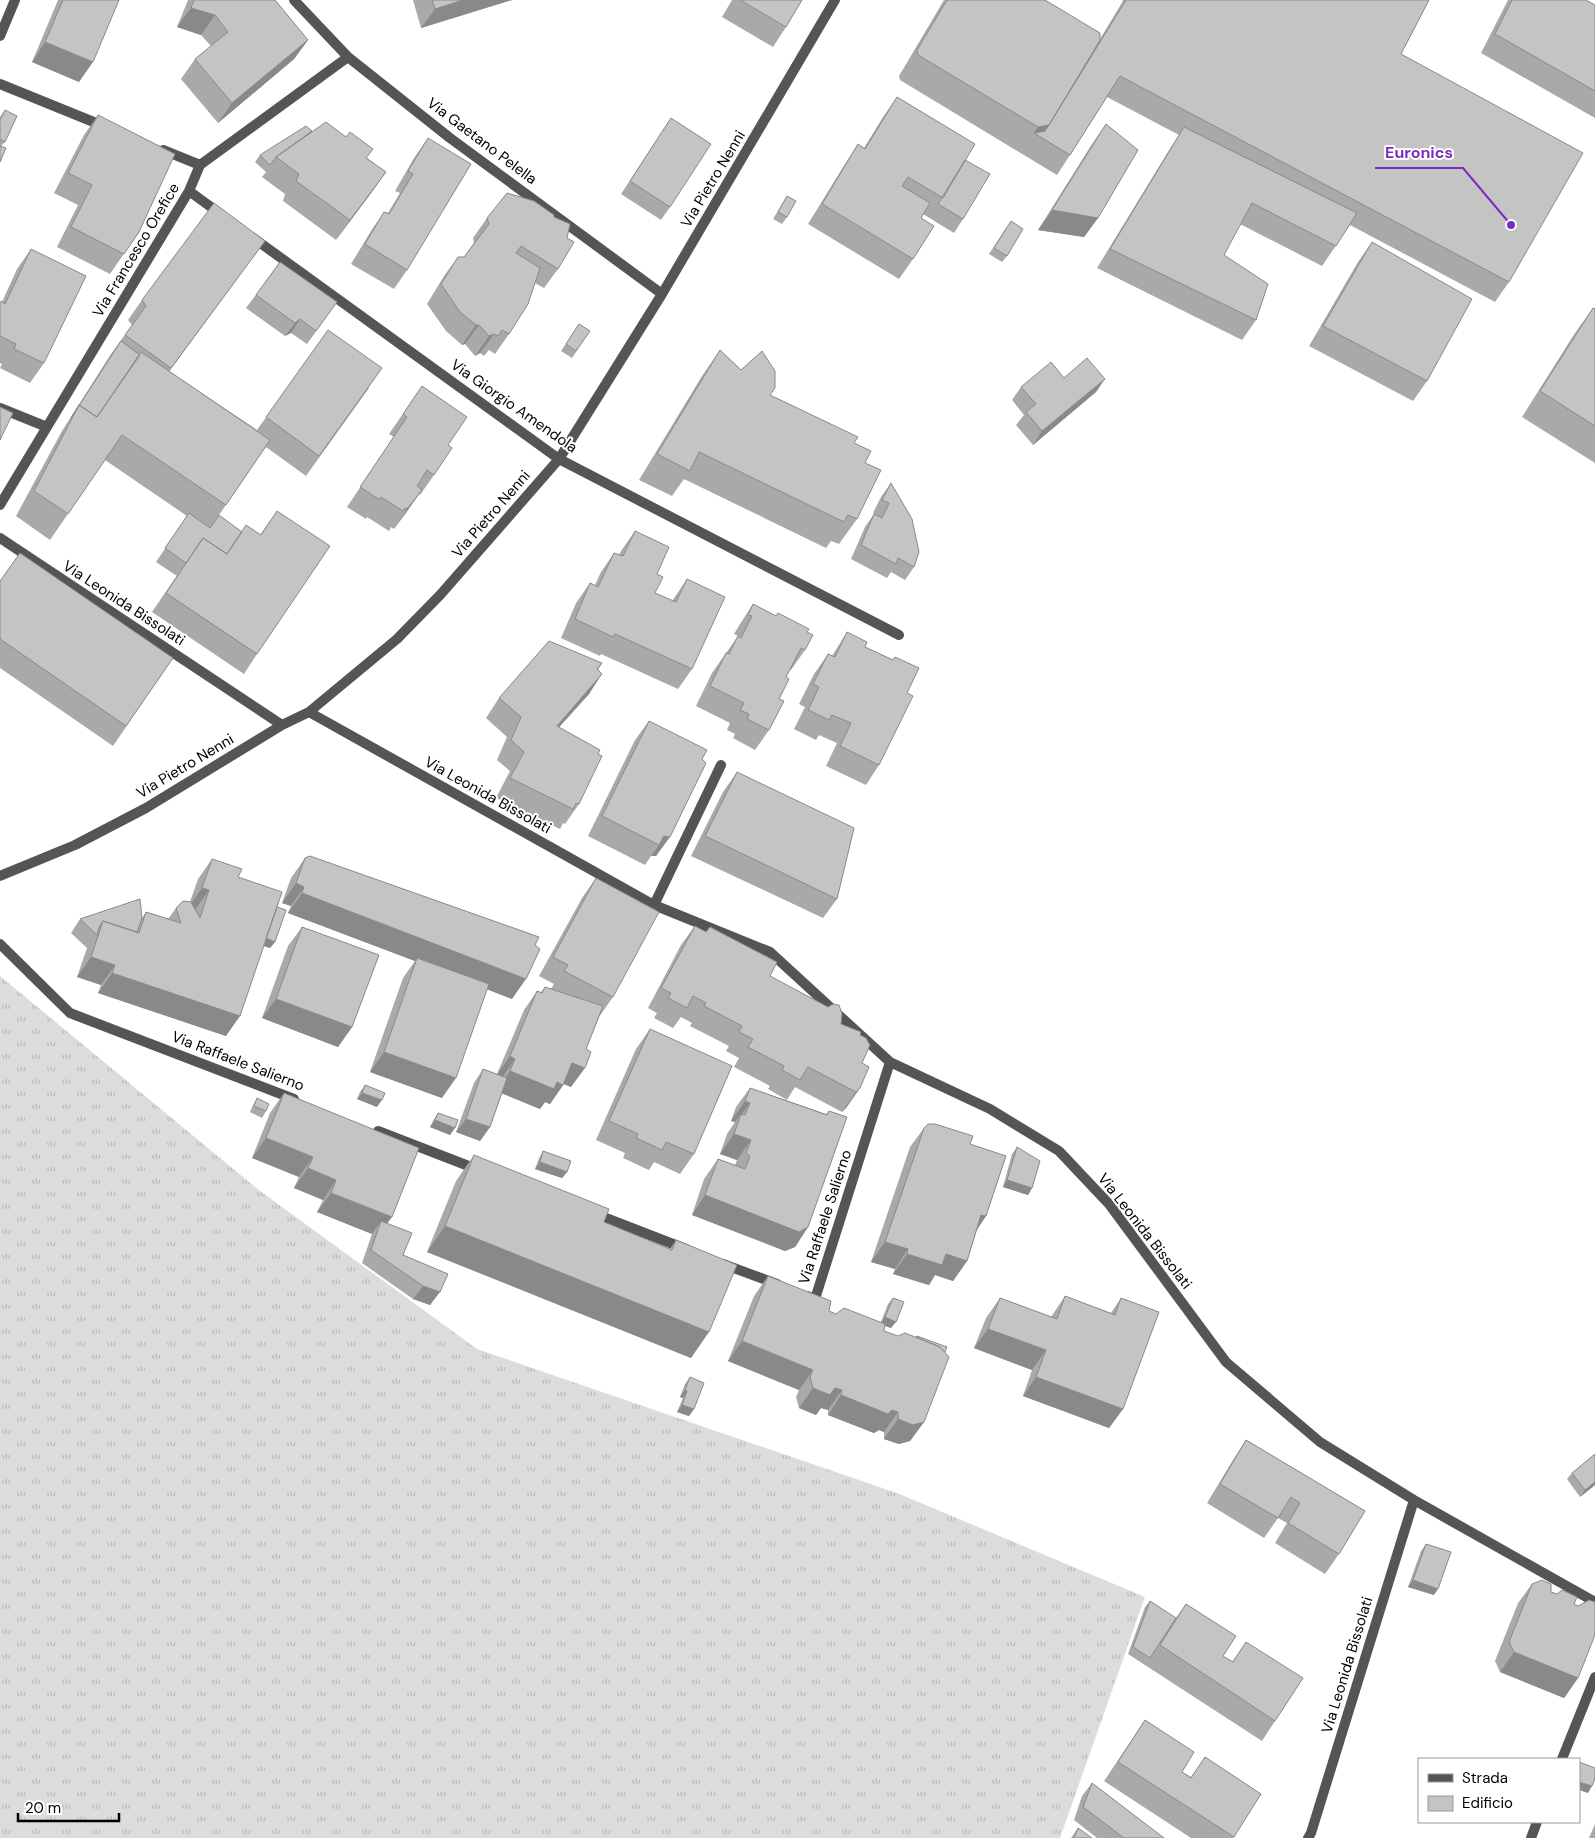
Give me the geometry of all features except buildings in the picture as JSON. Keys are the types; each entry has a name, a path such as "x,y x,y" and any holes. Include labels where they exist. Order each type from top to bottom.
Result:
{"street":[{"path":"0,36 15,0"},
{"name":"Via Gaetano Pelella","path":"294,0 348,57 450,138 662,294"},
{"name":"Via Pietro Nenni","path":"0,876 75,845 146,808 282,725 308,712 397,639 442,594 559,459 662,294 835,0"},
{"path":"154,147 200,165 348,57"},
{"path":"0,84 118,132"},
{"name":"Via Francesco Orefice","path":"0,505 189,191 200,165"},
{"path":"189,191 230,220"},
{"name":"Via Giorgio Amendola","path":"246,232 559,459 899,635"},
{"path":"0,408 47,427"},
{"name":"Via Leonida Bissolati","path":"0,538 282,725"},
{"name":"Via Leonida Bissolati","path":"308,712 654,905 770,952 890,1062 990,1109 1059,1151 1109,1204 1226,1362 1320,1442 1414,1500 1595,1602"},
{"path":"654,905 721,765"},
{"name":"Via Raffaele Salierno","path":"0,944 70,1013 303,1102"},
{"name":"Via Raffaele Salierno","path":"713,1260 815,1299 890,1062"},
{"path":"368,1127 489,1174"},
{"path":"582,1210 694,1252"},
{"name":"Via Leonida Bissolati","path":"1308,1838 1414,1500"},
{"path":"1562,1758 1595,1677"},
{"path":"1531,1838 1537,1823"}],"green space":[{"path":"0,976 260,1191 477,1349 897,1493 1145,1597 1060,1838 0,1838"}],"place":[{"name":"Euronics","path":"1511,225"}]}
